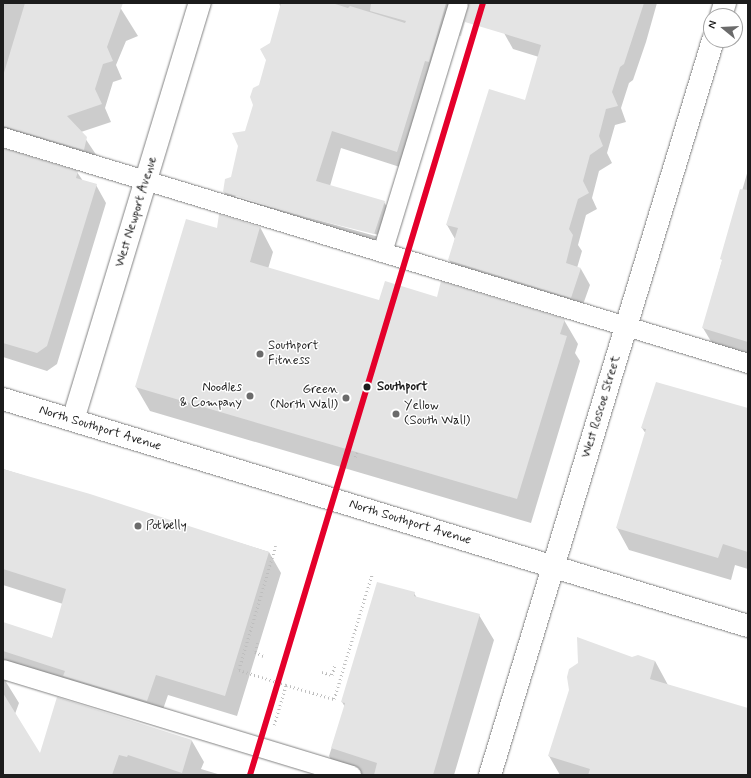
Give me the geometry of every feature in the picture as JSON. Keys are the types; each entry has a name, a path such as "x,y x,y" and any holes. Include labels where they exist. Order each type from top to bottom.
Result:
{"street":[{"name":"West Newport Avenue","path":"73,420 200,3"},
{"name":"West Roscoe Street","path":"490,775 711,48"},
{"name":"North Southport Avenue","path":"3,399 748,626"}],"lane":[{"path":"382,252 458,3"},
{"path":"3,137 748,363"},
{"path":"3,669 351,775"}],"path":[{"path":"355,458 357,452"},
{"path":"276,546 239,670 286,685 334,699 372,574"},
{"path":"258,643 255,652 264,656"},
{"path":"322,672 332,675 335,664"},
{"path":"267,749 286,685"}],"building":[{"path":"25,3 123,3 107,47 113,61 103,64 95,89 102,104 67,116 87,137 84,150 3,126 3,76"},
{"path":"281,3 332,3 348,8 350,6 405,23 406,21 370,11 371,3 446,3 429,62 425,61 397,152 332,131 316,181 385,201 374,234 305,217 223,192 225,179 231,177 238,146 232,133 245,131 253,105 250,97 253,88 259,85 266,60 260,49 270,43"},
{"path":"469,3 644,3 624,64 620,67 612,92 618,106 606,109 599,136 603,146 590,155 583,181 589,193 578,199 569,229 573,235 566,263 581,268 571,298 448,260 458,228 446,225 489,89 525,100 541,45 465,22 461,36 459,36"},
{"path":"3,148 78,171 76,178 97,184 47,346 37,353 3,343"},
{"path":"740,189 748,190 748,342 702,328 722,260 720,259"},
{"path":"219,214 260,227 250,262 379,300 385,281 437,297 441,281 565,319 560,334 567,336 517,499 135,387 186,219 217,228"},
{"path":"656,382 748,408 748,552 723,544 718,558 616,528 646,429 641,428"},
{"path":"3,469 90,494 269,552 225,696 156,675 147,701 63,676 65,671 3,651 3,622 52,638 66,589 3,569"},
{"path":"377,582 415,592 414,596 480,614 433,775 374,775 377,763 331,748 345,703 341,702"},
{"path":"577,637 632,657 638,655 655,661 650,679 748,708 748,775 588,775 590,769 548,756 569,690 567,677 569,669 578,663"},
{"path":"3,693 40,753 57,697 192,740 182,773 128,755 127,757 119,755 112,775 3,775"}],"transit line":[{"path":"250,775 483,3"}],"place":[{"name":"Southport Fitness","path":"260,354"},
{"name":"Southport","path":"367,387"},
{"name":"Noodles & Company","path":"250,396"},
{"name":"Green (North Wall)","path":"346,398"},
{"name":"Yellow (South Wall)","path":"396,414"},
{"name":"Potbelly","path":"138,526"}]}
